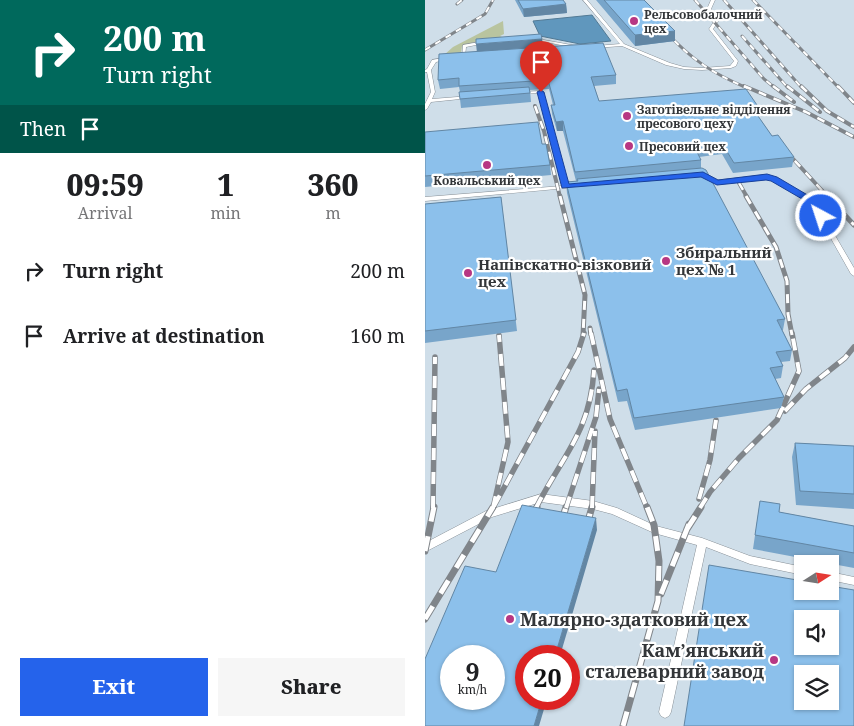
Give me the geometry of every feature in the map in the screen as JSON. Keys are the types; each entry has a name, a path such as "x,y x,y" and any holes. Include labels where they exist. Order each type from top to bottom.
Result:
{"lane":[{"path":"585,0 623,45 667,64 684,68 702,69 723,68 734,65 735,61 711,29 717,20 709,9 713,0"},
{"path":"527,40 536,39 581,48 561,50"},
{"path":"463,57 464,46 492,42"},
{"path":"589,48 623,45"},
{"path":"425,109 433,92 427,71 434,61 473,56"},
{"path":"513,94 541,92 565,187"},
{"path":"429,100 475,97"},
{"path":"693,175 703,174 717,182 767,177 774,179 813,202 854,274"},
{"path":"425,199 585,185"},
{"path":"425,548 489,514 541,498 593,505 614,511 655,530 702,542 749,560 794,569"},
{"path":"665,712 702,542"},
{"path":"839,578 854,581"}],"shaded area":[{"path":"425,0 854,0 854,726 425,726"}],"green space":[{"path":"503,21 504,34 500,36 505,40 475,42 462,46 461,54 444,55 453,47"}],"water":[{"path":"592,15 611,41 580,44 540,36 533,21"}],"building":[{"path":"518,0 563,0 566,4 523,9"},
{"path":"604,0 644,0 675,31 635,35"},
{"path":"541,34 542,39 476,44 476,39"},
{"path":"603,43 616,75 591,77 599,101 746,89 757,105 751,106 772,136 778,135 794,157 734,163 723,145 698,147 700,151 697,152 701,160 575,172 563,121 556,122 551,105 555,105 548,80 459,86 459,78 438,80 439,54"},
{"path":"529,87 530,93 460,99 459,92"},
{"name":"Ковальський цех","path":"538,122 542,144 546,144 550,165 425,176 425,132"},
{"name":"Збиральний цех № 1","path":"702,168 706,170 785,319 777,320 792,350 776,352 783,366 770,368 784,397 634,418 627,389 617,391 566,182 578,181 577,179"},
{"name":"Напівскатно-візковий цех","path":"501,197 516,320 425,331 425,204"},
{"path":"795,443 854,446 854,494 800,491"},
{"path":"760,501 780,504 779,512 854,526 854,553 755,535"},
{"name":"Малярно-здатковий цех","path":"522,505 596,518 558,645 515,645 515,710 539,710 534,726 425,726 425,659 465,566 496,572"},
{"name":"Кам’янський сталеварний завод","path":"709,565 794,579 794,600 839,600 839,588 854,590 854,726 684,726"}],"railway":[{"path":"457,4 462,0"},
{"path":"425,50 485,14 493,0"},
{"path":"695,0 764,79 775,88"},
{"path":"724,0 802,88"},
{"path":"753,0 839,88"},
{"path":"666,32 703,65 747,88"},
{"path":"742,36 788,88"},
{"path":"744,86 806,112 854,137"},
{"path":"773,86 794,102"},
{"path":"787,86 820,112"},
{"path":"801,86 827,111 854,127"},
{"path":"838,86 854,103"},
{"path":"535,106 544,131 560,197"},
{"path":"784,149 828,197"},
{"path":"739,183 747,197"},
{"path":"560,196 585,295 583,335"},
{"path":"746,196 776,247 787,281 788,314 792,335"},
{"path":"827,196 854,225"},
{"path":"590,328 591,335"},
{"path":"494,506 578,352 584,333"},
{"path":"591,333 610,419 647,508"},
{"path":"700,508 710,492 739,458 777,420 799,371 792,333"},
{"path":"493,508 508,442 499,335"},
{"path":"785,411 806,389 845,358 854,347"},
{"path":"433,508 435,357"},
{"path":"536,508 581,428 587,411 594,370"},
{"path":"566,508 596,417 599,389"},
{"path":"699,499 710,460 716,420"},
{"path":"592,508 595,431"},
{"path":"425,551 434,507"},
{"path":"425,619 493,507"},
{"path":"532,518 537,507"},
{"path":"561,523 566,507"},
{"path":"586,528 592,507"},
{"path":"623,726 658,601 659,561 654,525 647,507"},
{"path":"687,529 701,507"},
{"path":"687,529 689,524"},
{"path":"661,594 687,529"}],"place":[{"name":"Рельсовобалочний цех","path":"634,21"},
{"name":"Заготівельне відділення пресового цеху","path":"627,116"},
{"name":"Пресовий цех","path":"629,146"},
{"name":"Ковальський цех","path":"487,165"},
{"name":"Збиральний цех № 1","path":"666,261"},
{"name":"Напівскатно-візковий цех","path":"468,273"},
{"name":"Малярно-здатковий цех","path":"510,619"},
{"name":"Кам’янський сталеварний завод","path":"774,660"}],"route":[{"path":"541,92 565,187 703,174 717,182 767,177 774,179 813,202 821,216"}]}
